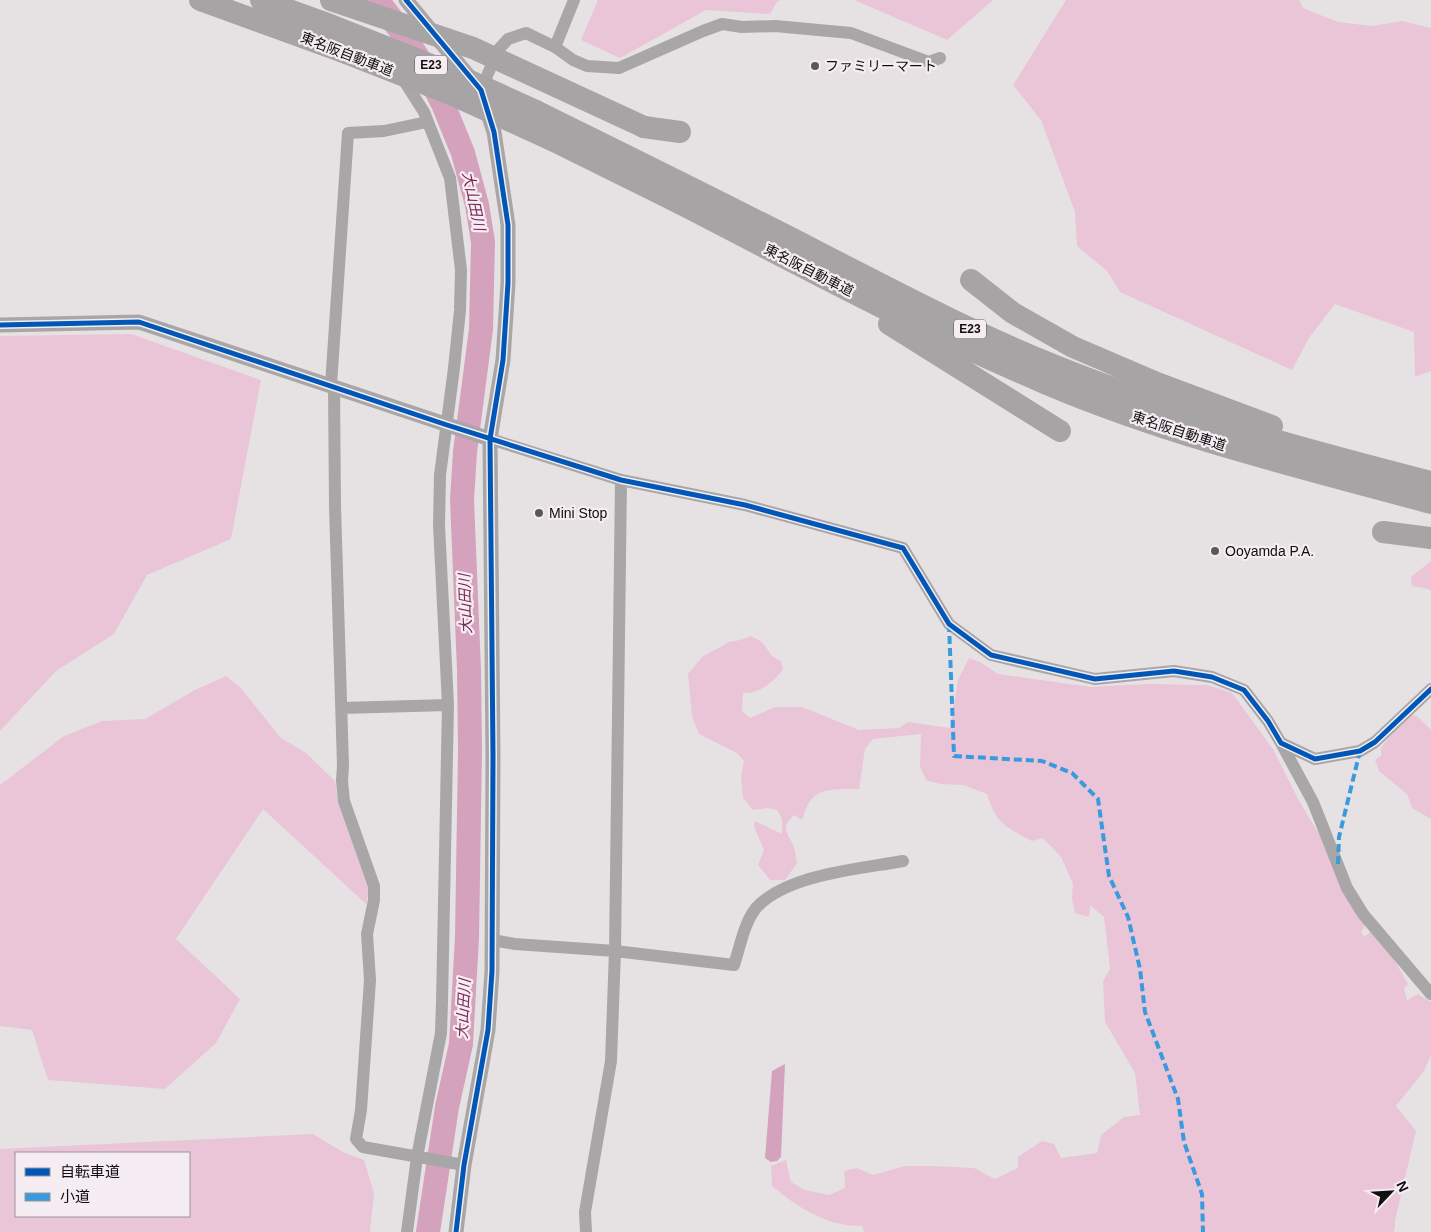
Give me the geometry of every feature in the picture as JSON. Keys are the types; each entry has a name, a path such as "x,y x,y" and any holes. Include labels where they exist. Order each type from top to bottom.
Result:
{"highway":[{"name":"東名阪自動車道","path":"200,0 346,53 453,95 552,140 960,345 1039,380 1133,416 1218,445 1431,503"},
{"name":"東名阪自動車道","path":"262,0 459,76 536,111 968,328 1053,365 1222,426 1431,482"},
{"path":"331,0 473,48 644,127 680,132"},
{"path":"818,275 842,298 893,326 1060,431"},
{"path":"971,280 1013,313 1073,347 1157,383 1400,474"},
{"path":"1383,532 1431,538"}],"street":[{"path":"349,0 390,58 419,105 427,122 450,178 461,270 458,330 449,425 440,475 439,525 448,705 440,1034 417,1157 407,1232"},
{"path":"406,0 480,90 494,132 508,224 508,283 503,360 488,438 493,756 492,971 488,1030 464,1165 456,1232"},
{"path":"555,47 574,0"},
{"path":"480,90 498,50 508,39 526,33 587,66 619,68 703,30 722,24 742,27 774,26 851,33 929,62 940,58"},
{"path":"427,122 384,131 348,133 333,386 342,708 342,781 344,801 374,886 374,900 367,934 370,980 361,1110 356,1139 363,1147 464,1165"},
{"path":"0,325 139,322 488,438 621,480 745,504 903,548 949,624 991,655 1095,679 1174,672 1212,677 1244,690 1268,721 1313,802 1347,888 1368,920 1431,994"},
{"path":"586,1232 585,1212 611,1061 615,951 621,480"},
{"path":"1281,743 1314,759 1360,751 1375,742 1431,690"},
{"path":"342,708 448,705"},
{"path":"492,940 515,944 615,951 734,965 747,926 756,909 769,898 810,878 904,860"}],"shaded area":[{"path":"598,0 780,0 770,14 706,10 620,58 581,40"},
{"path":"854,0 993,0 947,40"},
{"path":"1066,0 1299,0 1303,8 1338,22 1372,26 1402,21 1431,28 1431,371 1415,377 1414,332 1335,304 1309,338 1292,370 1120,292 1107,271 1077,246 1075,212 1041,120 1013,85"},
{"path":"131,334 261,380 231,539 147,575 114,634 56,671 0,731 0,336"},
{"path":"1431,561 1431,591 1412,586 1411,577"},
{"path":"751,636 762,642 772,656 781,661 783,669 766,686 755,692 743,693 742,711 750,718 775,707 802,707 859,730 899,728 908,722 950,728 958,680 969,658 980,662 998,674 1091,687 1148,684 1207,685 1232,693 1273,749 1298,799 1363,908 1365,926 1361,932 1364,937 1370,932 1380,935 1408,984 1404,988 1407,1000 1418,994 1431,1002 1431,1055 1424,1071 1396,1106 1416,1131 1394,1232 864,1232 862,1226 837,1223 802,1208 772,1186 771,1166 786,1160 791,1182 805,1190 829,1195 845,1188 844,1171 857,1168 873,1175 905,1166 974,1168 995,1179 1018,1168 1018,1157 1042,1141 1054,1144 1061,1158 1097,1153 1101,1135 1124,1117 1140,1115 1135,1073 1105,1022 1103,981 1110,969 1104,917 1090,905 1089,917 1075,913 1072,899 1073,884 1061,857 1043,838 1032,841 1003,824 994,812 987,794 963,785 940,784 926,780 920,767 921,734 873,739 865,749 859,789 836,789 820,793 813,797 809,803 802,820 794,815 786,825 786,828 794,847 797,863 785,880 770,880 758,865 764,850 754,827 755,821 782,834 782,819 777,810 768,808 753,810 743,798 741,776 744,761 737,753 699,734 692,716 688,674 702,657 729,642"},
{"path":"226,676 240,687 281,738 306,753 335,781 338,801 370,887 366,904 263,809 176,939 240,999 216,1043 165,1089 48,1080 32,1030 0,1026 0,785 64,736 102,721 145,719 195,690"},
{"path":"1407,714 1417,716 1431,730 1431,819 1412,808 1407,794 1379,771 1375,760 1381,756 1381,748"},
{"path":"785,1064 781,1157 777,1161 771,1162 765,1158 772,1071"},
{"path":"313,1134 343,1152 364,1160 374,1193 370,1232 0,1232 0,1149"}],"waterway":[{"name":"大山田川","path":"377,0 401,31 424,67 443,104 463,153 477,205 483,242 481,329 465,452 462,500 469,670 470,750 467,938 461,1044 447,1107 428,1232"}],"marked path":[{"path":"949,624 954,756 1042,761 1072,773 1098,799 1109,876 1128,917 1140,969 1145,1012 1178,1099 1184,1142 1202,1194 1203,1232"},
{"path":"1338,864 1339,837 1360,751"}],"cycle path":[{"path":"406,0 481,90 494,132 508,225 508,283 503,360 490,439 493,756 492,971 488,1030 464,1165 456,1232"},
{"path":"0,325 139,322 447,425 621,480 745,505 903,548 949,624 991,655 1095,679 1174,671 1212,677 1244,690 1268,721 1281,743 1315,759 1360,751 1375,742 1431,689"}],"place":[{"name":"ファミリーマート","path":"815,66"},
{"name":"Mini Stop","path":"539,513"},
{"name":"Ooyamda P.A.","path":"1215,551"}]}
